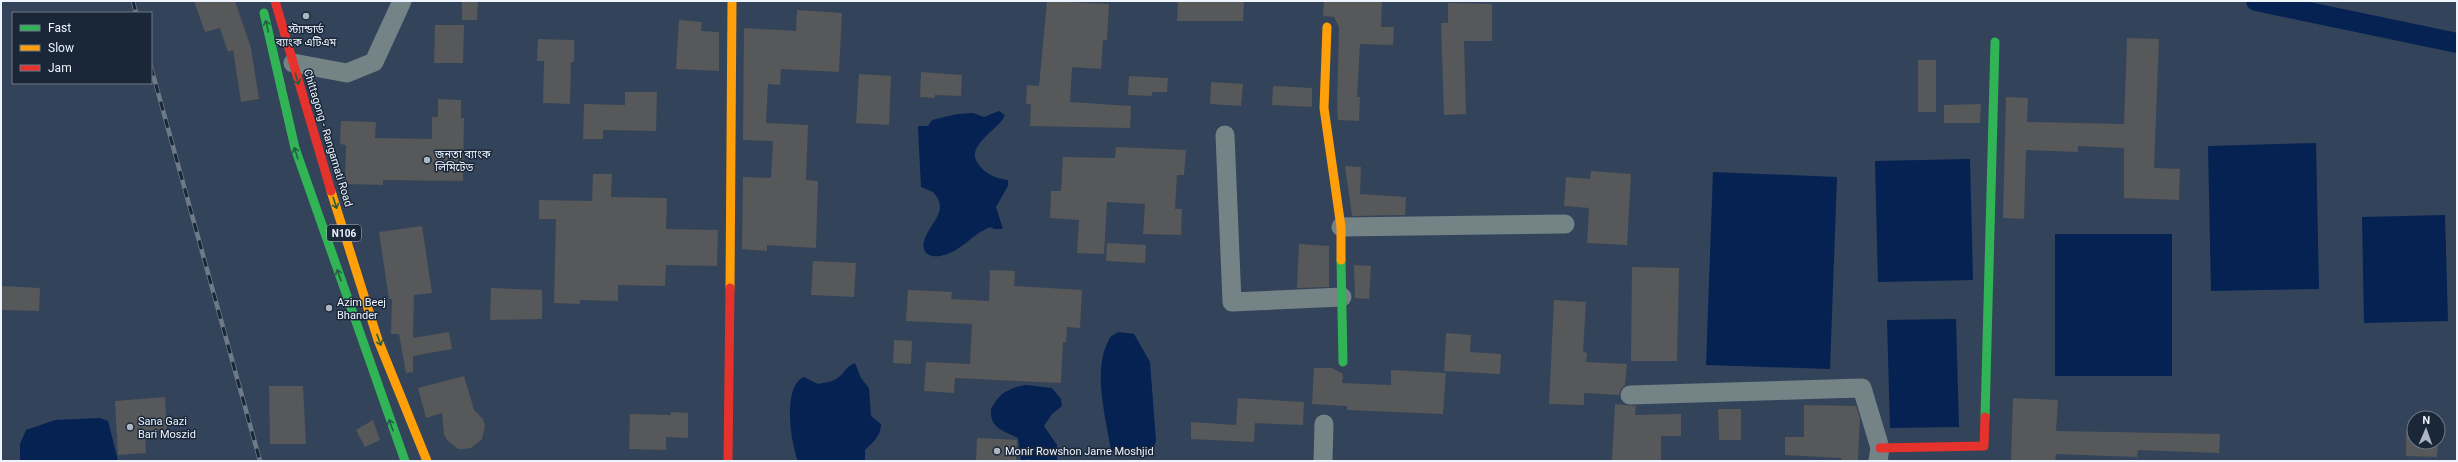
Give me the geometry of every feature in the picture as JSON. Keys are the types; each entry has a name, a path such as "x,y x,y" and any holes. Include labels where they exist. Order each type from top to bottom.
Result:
{"main road":[{"name":"N106","path":"261,1 295,148 405,461"},
{"name":"Chittagong - Rangamati Road","path":"275,1 378,340 427,461"},
{"path":"728,461 732,1"},
{"path":"1327,27 1324,108 1341,227 1343,362"},
{"path":"1879,455 1984,446 1995,42"}],"street":[{"path":"293,63 347,73 374,62 402,1"},
{"path":"1225,135 1232,302 1342,297"},
{"path":"1341,227 1565,224"},
{"path":"1630,395 1862,388 1879,455"},
{"path":"1323,461 1324,424"}],"water":[{"path":"999,111 1005,115 1002,121 984,138 975,151 975,158 979,165 988,174 1008,180 1008,186 996,207 1003,229 994,229 990,227 955,251 940,256 929,255 924,250 925,238 938,216 940,205 938,198 933,192 921,187 918,126 928,126 932,120 957,114 973,113 984,117"},
{"path":"2316,143 2319,289 2211,291 2208,146"},
{"path":"1970,159 1973,280 1878,282 1875,161"},
{"path":"1713,172 1837,177 1830,369 1706,365"},
{"path":"2445,215 2448,321 2364,323 2362,217"},
{"path":"2055,234 2172,234 2172,376 2055,376"},
{"path":"1956,319 1959,427 1890,428 1887,320"},
{"path":"1119,332 1134,334 1150,362 1156,441 1154,447 1125,453 1111,450 1104,409 1101,379 1101,365 1104,351 1110,337"},
{"path":"855,363 861,378 869,388 871,416 881,424 880,432 865,450 865,461 798,461 793,442 790,416 793,391 797,382 804,377 818,384 832,381 839,377 849,366"},
{"path":"1026,385 1052,388 1061,399 1062,406 1052,414 1044,426 1057,445 1057,461 1032,461 1029,459 1021,461 1018,438 998,428 992,421 991,409 997,399 1005,392"},
{"path":"100,418 108,421 118,461 20,461 20,444 26,430 55,420"}],"building":[{"path":"194,1 235,1 251,48 259,99 241,102 233,50 228,52 220,28 205,32"},
{"path":"462,1 478,1 477,20 462,20"},
{"path":"1047,1 1109,4 1107,40 1103,40 1101,69 1072,67 1070,102 1131,106 1130,128 1030,126 1031,104 1026,104 1027,85 1039,86"},
{"path":"1178,1 1244,1 1243,21 1177,21"},
{"path":"1324,1 1382,1 1381,27 1394,27 1393,45 1360,44 1357,97 1360,97 1359,121 1338,120 1339,27 1334,17 1323,16"},
{"path":"1448,3 1492,4 1492,41 1464,41 1466,114 1444,115 1441,23 1448,23"},
{"path":"797,10 842,13 839,72 781,69 780,85 768,84 766,123 808,125 806,180 818,181 816,248 767,245 767,251 742,249 743,177 771,178 773,141 743,140 744,28 796,31"},
{"path":"679,20 702,22 701,31 719,32 719,71 676,69"},
{"path":"435,25 464,25 463,63 434,63"},
{"path":"2127,38 2159,39 2154,168 2180,169 2179,200 2124,198 2124,148 2078,146 2078,152 2026,150 2024,219 2003,218 2006,97 2028,98 2027,122 2124,124"},
{"path":"538,39 574,40 574,62 571,62 570,104 543,103 544,61 537,61"},
{"path":"1918,60 1936,60 1936,112 1918,112"},
{"path":"921,72 962,75 961,96 935,95 935,98 920,97"},
{"path":"859,74 891,76 889,125 856,123"},
{"path":"1129,76 1168,78 1167,92 1152,92 1152,96 1128,95"},
{"path":"1211,82 1243,84 1241,106 1210,104"},
{"path":"1273,86 1312,88 1312,107 1272,105"},
{"path":"625,92 657,92 656,131 603,130 603,139 583,139 584,104 625,105"},
{"path":"438,99 461,100 461,118 464,118 463,181 383,180 383,185 345,184 346,145 340,144 341,121 376,122 375,138 432,139 432,117 438,117"},
{"path":"1981,104 1980,123 1944,123 1944,105"},
{"path":"1116,147 1186,150 1184,175 1177,175 1175,209 1182,209 1181,235 1143,234 1145,204 1107,202 1104,254 1077,253 1079,220 1050,218 1051,191 1061,191 1063,157 1115,158"},
{"path":"1345,166 1361,167 1360,194 1406,197 1405,215 1352,216"},
{"path":"1591,171 1631,174 1627,245 1587,243 1589,208 1564,206 1566,177 1590,179"},
{"path":"593,174 612,174 611,197 667,198 666,229 718,230 717,266 666,265 665,286 618,285 618,301 580,300 580,304 554,303 556,219 539,219 539,200 592,201"},
{"path":"422,226 432,293 414,295 413,338 449,332 452,349 413,356 413,372 406,373 399,334 391,334 392,299 389,299 379,232"},
{"path":"1107,243 1146,245 1145,263 1106,261"},
{"path":"1299,244 1329,246 1329,287 1297,288"},
{"path":"813,261 856,263 854,297 811,295"},
{"path":"1354,265 1371,266 1369,299 1355,298"},
{"path":"1632,267 1679,268 1677,361 1631,361"},
{"path":"990,270 1015,271 1014,286 1082,290 1080,328 1067,327 1066,342 1063,342 1061,383 955,378 954,393 924,391 926,362 970,364 972,324 906,321 908,290 952,292 951,299 989,301"},
{"path":"1,286 40,288 39,311 1,310"},
{"path":"491,288 542,290 542,319 490,320"},
{"path":"1554,300 1586,302 1583,352 1587,353 1586,362 1627,364 1625,385 1621,389 1619,395 1584,393 1584,405 1549,404"},
{"path":"1446,333 1471,335 1470,352 1501,354 1500,374 1444,371"},
{"path":"894,340 912,341 911,364 893,363"},
{"path":"1314,368 1332,368 1343,374 1342,383 1391,385 1391,370 1446,373 1443,414 1347,410 1347,406 1312,404"},
{"path":"464,376 474,410 483,419 485,426 482,439 471,448 458,449 447,440 444,434 442,413 426,418 418,388"},
{"path":"269,386 303,386 306,444 270,444"},
{"name":"Sana Gazi Bari Moszid","path":"165,397 167,430 145,432 146,453 118,455 115,401"},
{"path":"1238,398 1304,402 1303,425 1255,423 1254,442 1191,439 1191,422 1236,425"},
{"path":"2013,398 2058,400 2056,431 2220,434 2219,453 2138,450 2137,457 2056,454 2055,461 2011,461"},
{"path":"1615,404 1636,406 1635,415 1681,414 1681,436 1661,436 1661,461 1612,461"},
{"path":"1804,405 1856,406 1860,418 1858,461 1841,461 1841,458 1785,455 1785,437 1804,437"},
{"path":"1718,409 1741,409 1741,440 1719,440"},
{"path":"671,412 688,413 688,438 666,437 666,450 629,449 630,414 671,415"},
{"path":"373,420 380,440 365,447 356,430"},
{"name":"Monir Rowshon Jame Moshjid","path":"977,438 1017,440 1016,461 976,461"},
{"path":"2406,450 2437,450 2437,457 2406,456"}],"waterway":[{"path":"2256,1 2457,43"}],"railway":[{"path":"133,1 136,12"},
{"path":"152,71 260,461"}],"traffic: fast":[{"path":"264,13 295,148 405,461"},
{"path":"1985,417 1995,42"},
{"path":"1341,260 1343,362"}],"traffic: slow":[{"path":"730,288 732,1"},
{"path":"1327,27 1324,108 1341,227 1341,260"},
{"path":"331,191 378,340 427,461"}],"traffic: jam":[{"path":"275,1 331,191"},
{"path":"728,461 730,288"},
{"path":"1880,448 1984,446 1985,417"}],"place":[{"name":"স্ট্যান্ডার্ড ব্যাংক এটিএম","path":"306,16"},
{"name":"জনতা ব্যাংক লিমিটেড","path":"427,160"},
{"name":"Azim Beej Bhander","path":"329,308"},
{"name":"Sana Gazi Bari Moszid","path":"130,427"},
{"name":"Monir Rowshon Jame Moshjid","path":"997,451"}]}
